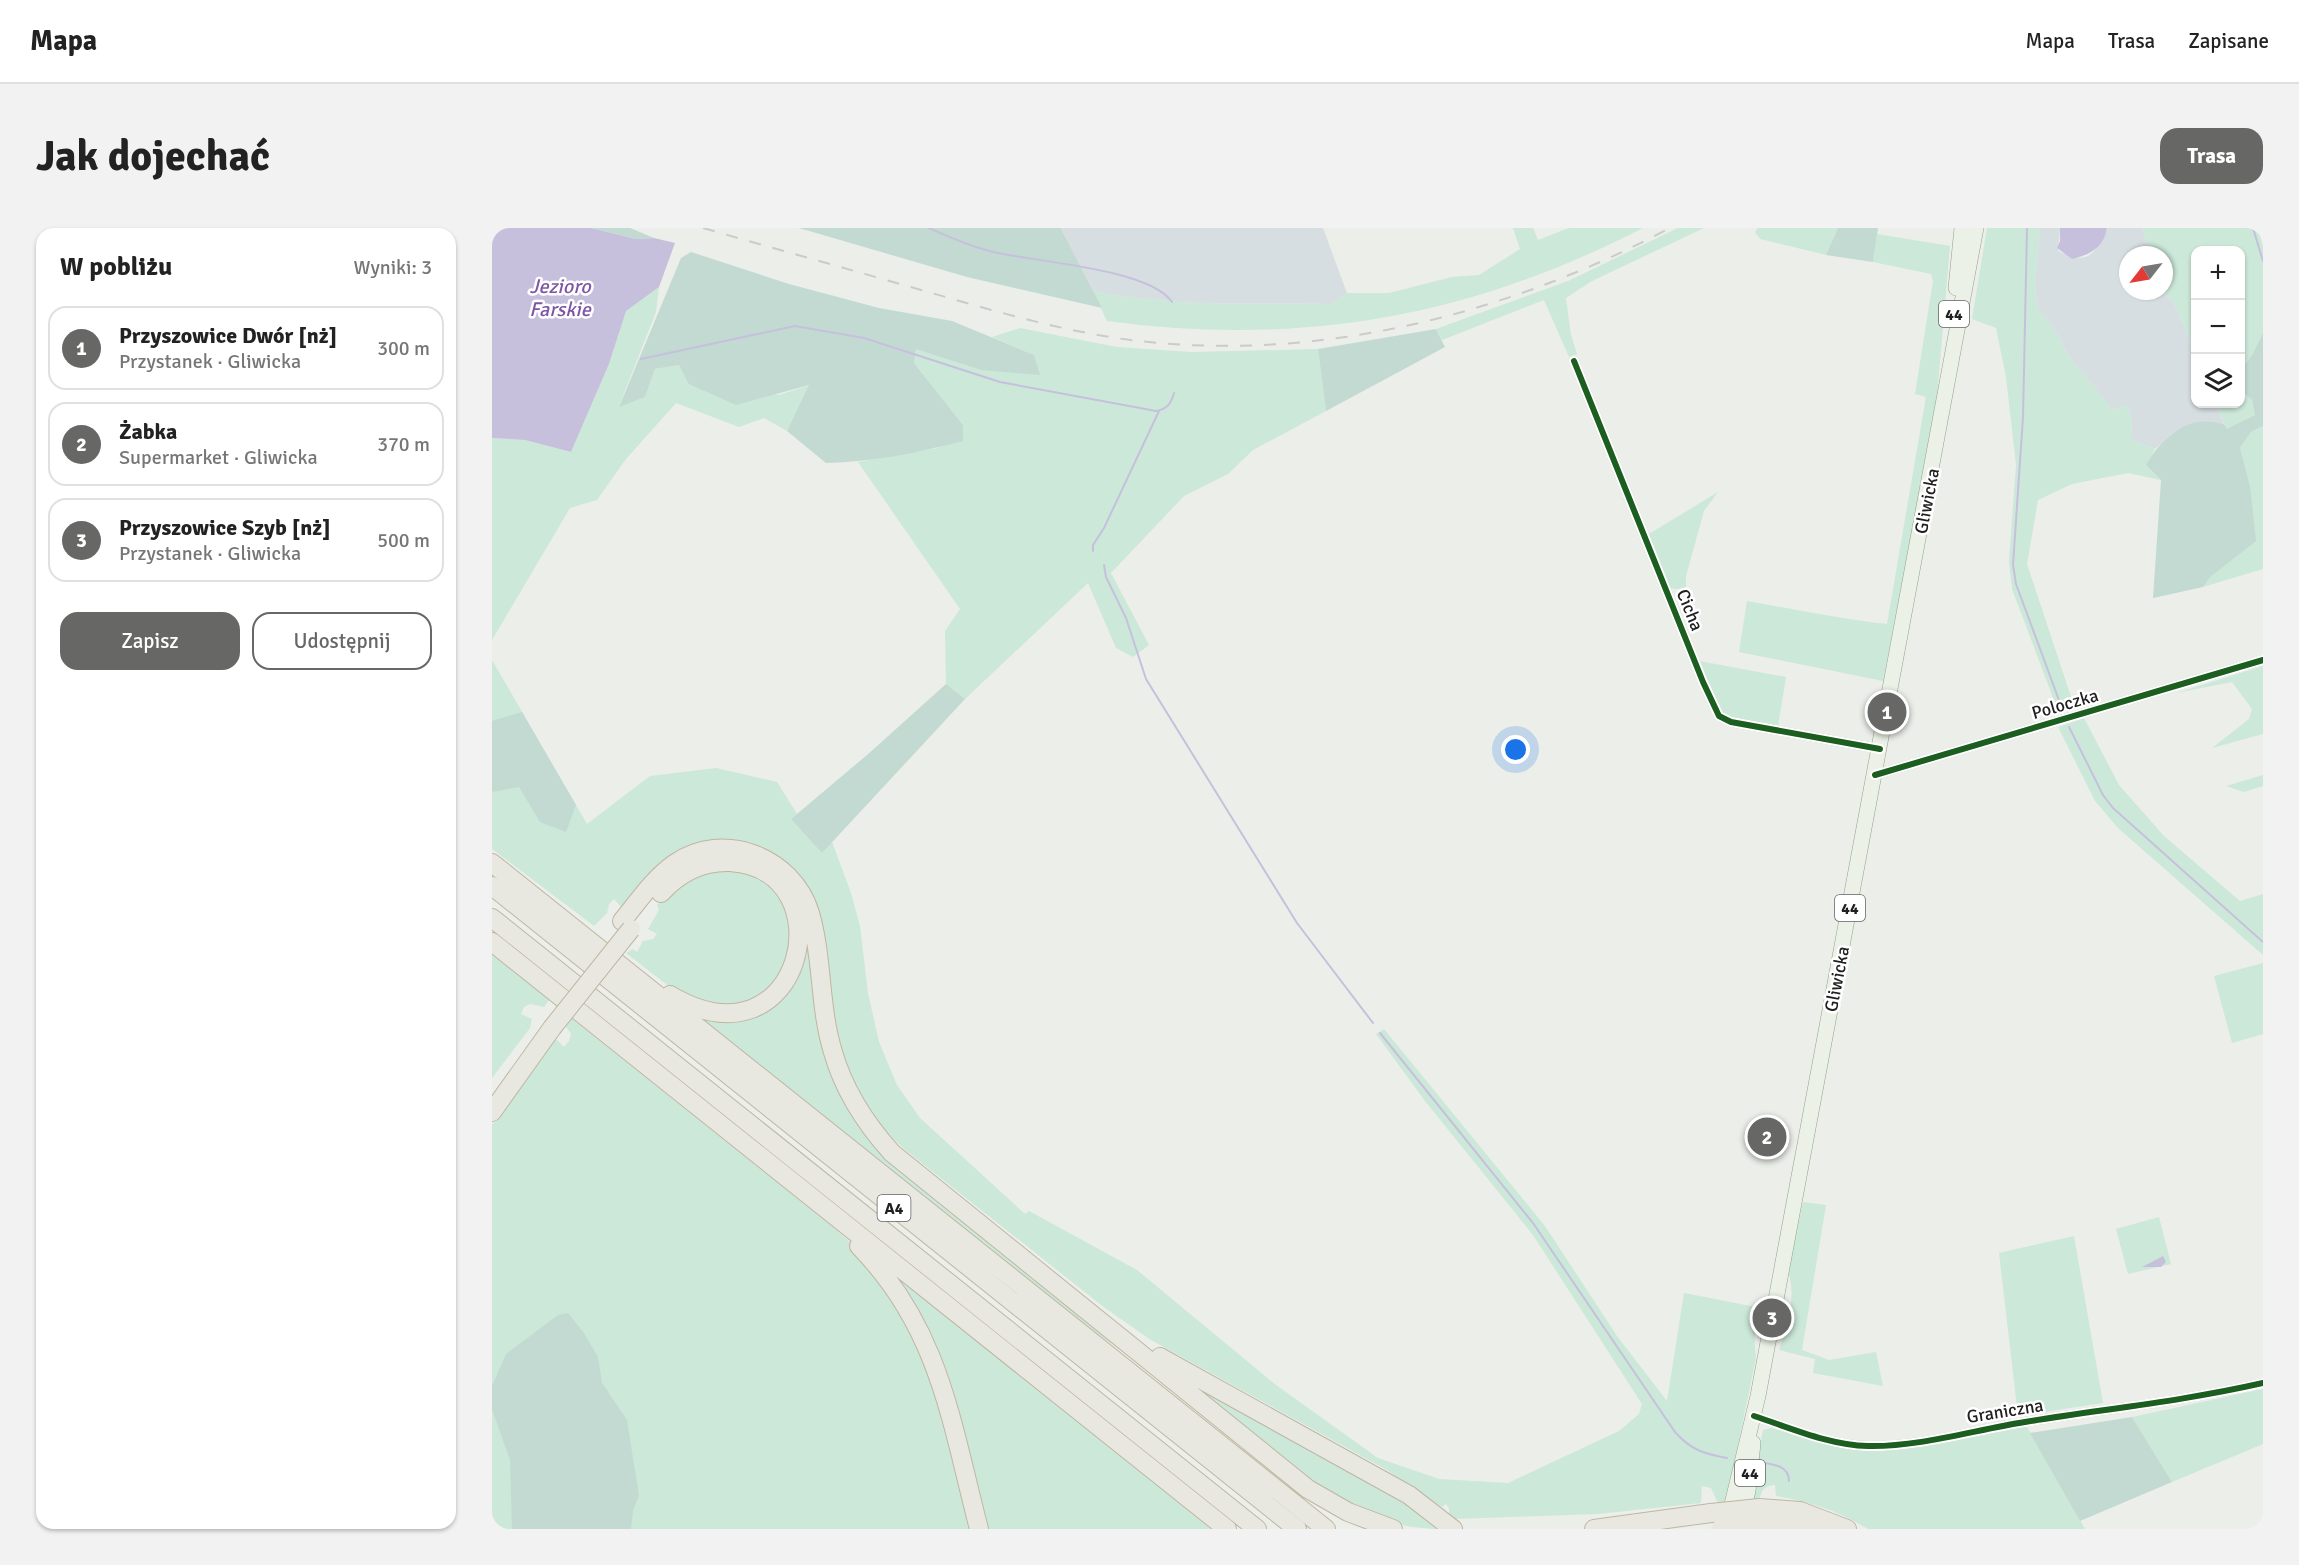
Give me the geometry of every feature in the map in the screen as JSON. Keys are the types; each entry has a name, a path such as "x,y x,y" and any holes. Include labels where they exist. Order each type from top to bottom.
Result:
{"highway":[{"path":"492,1089 548,1024 627,925 662,874 674,864 699,852 727,848 741,850 768,860 782,870 799,888 810,914 832,1052 850,1096 892,1153 1308,1489 1348,1512 1393,1529"},
{"path":"617,963 697,1009 738,1013 763,1003 781,987 792,971 799,953 798,922 788,897 770,877 738,863 716,862 692,868 666,887 627,925"},
{"path":"492,863 1326,1529"},
{"name":"A4","path":"492,886 1297,1529"},
{"name":"A4","path":"492,918 1257,1529"},
{"path":"492,942 1227,1529"},
{"path":"492,1112 548,1024"},
{"path":"807,1193 867,1254 898,1293 919,1326 939,1376 979,1529"},
{"path":"1097,1318 1185,1372 1409,1495 1450,1526"},
{"path":"1218,1443 1314,1507 1356,1529"},
{"path":"1594,1529 1715,1521 1800,1511 1847,1529"},
{"path":"1758,1515 1813,1529"}],"main road":[{"name":"Gliwicka","path":"1946,400 1962,228"},
{"name":"Gliwicka","path":"1754,1416 1946,400 1976,228"},
{"name":"44","path":"1727,1529 1740,1464 1754,1416"},
{"name":"44","path":"1738,1529 1749,1479 1754,1416"}],"street":[{"name":"Cicha","path":"1574,361 1706,690 1719,716 1731,722 1880,749"},
{"name":"Poloczka","path":"1875,775 2263,660"},
{"name":"Graniczna","path":"1754,1416 1831,1441 1868,1446 1901,1444 2027,1422 2155,1404 2263,1383"}],"green space":[{"path":"591,228 630,228 654,238 636,239"},
{"path":"799,228 1061,228 1102,308 967,277"},
{"path":"1513,228 1533,228 1538,240 1569,228 1643,228 1578,259 1513,284 1448,303 1383,318 1316,326 1249,330 1179,328 1107,321 1093,291 1182,302 1331,304 1347,293 1389,293 1452,277 1479,275 1520,249"},
{"path":"1678,228 1704,228 1592,281 1566,298 1571,335 1577,354 1569,357 1544,300 1442,340 1436,329 1568,281"},
{"path":"1758,228 1838,228 1826,255 1760,239 1755,232"},
{"path":"1838,228 1878,228 1873,262 1826,255"},
{"path":"1987,228 2040,228 2035,286 2038,308 2072,360 2112,409 2128,405 2132,424 2131,439 2155,449 2146,465 2161,480 2128,473 2072,484 2038,500 2027,564 2075,709 2058,711 2012,589 2009,561 2016,465 2006,377 1996,328 1972,319"},
{"path":"2143,228 2258,228 2263,246 2263,333 2245,365 2245,246 2191,246 2191,343 2174,303 2170,300 2173,300 2173,246 2147,246"},
{"path":"1877,234 1950,246 1936,408 1883,681 1739,652 1747,601 1887,624 1926,397 1915,394 1933,281 1931,274 1873,262"},
{"path":"691,252 789,284 879,308 952,321 1034,355 1040,375 981,370 916,349 914,363 963,425 963,441 860,461 826,463 787,431 809,385 736,405 689,384 679,365 655,369 645,397 619,407 681,258"},
{"path":"659,287 656,312 619,406 645,397 655,369 679,365 690,384 779,395 810,385 787,431 764,418 739,427 676,403 626,459 597,500 570,508 492,640 492,438 525,440 571,452 609,364 626,310"},
{"path":"1020,328 1117,347 1192,352 1318,349 1326,411 1253,450 1228,474 1184,496 1111,573 1149,645 1133,657 1116,648 1088,583 965,699 946,684 945,631 960,609 858,462 937,448 963,425 914,363 916,348 981,370 1034,355 992,337"},
{"path":"1436,329 1445,347 1326,411 1318,349"},
{"path":"2263,333 2263,426 2251,432 2240,448 2250,486 2256,541 2210,577 2203,587 2153,598 2161,480 2146,465 2170,435 2187,424 2205,419 2224,424 2227,429 2255,415 2252,400 2245,394 2245,365"},
{"path":"2245,394 2252,400 2255,415 2227,430 2218,408 2245,408"},
{"path":"2263,426 2263,569 2203,587 2250,486 2240,448 2251,432"},
{"path":"1718,492 1704,511 1686,576 1686,590 1668,588 1649,534"},
{"path":"492,660 587,824 650,776 716,768 777,782 797,814 792,818 822,853 832,842 851,893 860,926 868,993 879,1042 897,1085 920,1118 1025,1214 1029,1211 1137,1270 1276,1385 1378,1458 1439,1479 1508,1483 1619,1431 1639,1414 1642,1404 1533,1235 1425,1101 1376,1034 1384,1029 1545,1226 1617,1336 1667,1401 1684,1293 1766,1309 1757,1326 1756,1358 1726,1502 1718,1503 1711,1488 1702,1486 1701,1503 1598,1514 1453,1519 1449,1515 1449,1508 1446,1504 1442,1507 1385,1469 1151,1340 1105,1308 904,1149 878,1124 855,1092 837,1047 817,923 761,850 622,908 614,899 609,904 607,913 594,926 492,849"},
{"path":"1699,661 1786,677 1778,726 1725,718 1715,704"},
{"path":"2263,666 2263,734 2212,748 2249,719 2252,709 2232,682 2176,693"},
{"path":"946,684 965,699 822,853 791,819"},
{"path":"522,712 576,805 566,832 540,822 519,787 492,792 492,721"},
{"path":"2084,718 2119,785 2164,836 2240,901 2263,894 2263,955 2118,828 2095,801 2058,727"},
{"path":"2263,775 2263,786 2244,792 2226,786"},
{"path":"723,867 757,877 776,892 787,910 792,928 786,970 761,998 725,1008 671,988 626,953 633,949 637,952 643,941 653,939 657,934 648,929 659,910 657,905 672,890 687,881"},
{"path":"809,936 852,1109 1143,1365 1091,1330 699,1019 721,1020 798,971 804,955 806,937"},
{"path":"492,952 550,999 544,1007 530,1004 524,1007 521,1014 532,1019 530,1028 492,1078"},
{"path":"2263,963 2263,1034 2232,1043 2214,976"},
{"path":"571,1018 828,1223 855,1246 879,1273 928,1360 973,1529 492,1529 492,1125 505,1099 552,1035 564,1047 569,1041 571,1034 565,1025"},
{"path":"1803,1202 1826,1205 1802,1350 1829,1360 1876,1352 1883,1386 1813,1373 1815,1359 1779,1350 1790,1311 1792,1291 1788,1272"},
{"path":"2159,1217 2171,1264 2128,1274 2116,1229"},
{"path":"2074,1236 2103,1403 2018,1416 1999,1253"},
{"path":"899,1276 1211,1529 985,1529 898,1279"},
{"path":"568,1313 584,1333 598,1357 602,1383 627,1420 639,1496 633,1510 631,1529 512,1529 510,1460 492,1409 492,1386 506,1354 558,1315"},
{"path":"1164,1365 1409,1501 1444,1529 1390,1522 1345,1504 1324,1491 1261,1443"},
{"path":"2263,1389 2263,1444 2172,1482 2132,1417"},
{"path":"2132,1417 2172,1482 2080,1521 2030,1433"},
{"path":"2026,1425 2085,1529 1868,1529 1824,1508 1776,1496 1775,1485 1765,1488 1760,1498 1750,1498 1763,1430 1771,1428 1834,1446 1882,1449 1979,1436"}],"shaded area":[{"path":"1061,228 1323,228 1347,293 1331,304 1242,304 1152,300 1093,291"},
{"path":"2040,228 2060,228 2058,251 2081,258 2094,251 2107,228 2143,228 2147,246 2119,246 2119,300 2170,300 2174,303 2191,343 2191,408 2218,408 2224,424 2193,423 2179,430 2155,449 2131,439 2132,424 2128,405 2112,409 2072,360 2038,308 2035,286"}],"water":[{"name":"Jezioro Farskie","path":"492,228 591,228 636,239 654,238 675,243 659,287 626,311 609,364 571,452 525,440 492,438"},
{"path":"2060,228 2107,228 2103,241 2095,250 2072,259 2057,248 2060,241"},
{"path":"2163,1256 2166,1262 2161,1267 2142,1267"}],"waterway":[{"path":"929,228 989,251 1118,274 1160,291 1172,302"},
{"path":"2027,228 2023,417 2013,565 2016,584 2063,711"},
{"path":"2253,228 2263,261"},
{"path":"641,359 795,326 864,338 1000,382 1156,411 1168,405 1174,393"},
{"path":"1093,551 1093,545 1104,528 1159,411"},
{"path":"1104,565 1106,577 1126,618 1146,679 1297,923 1373,1023"},
{"path":"2069,727 2103,795 2113,808 2263,942"},
{"path":"1380,1033 1533,1223 1675,1432 1698,1450 1727,1458"},
{"path":"1762,1463 1784,1469 1789,1481"}],"railway":[{"path":"703,228 1042,323 1116,338 1188,345 1260,345 1331,339 1402,327 1471,309 1539,287 1606,259 1670,228"}],"cycle path":[{"path":"1574,361 1703,682 1719,716 1731,722 1880,749"},
{"path":"1875,775 2263,660"},
{"path":"1754,1416 1839,1443 1888,1446 1927,1441 2025,1422 2174,1400 2263,1383"}],"place":[{"name":"Przyszowice Dwór [nż]","path":"1887,712"},
{"name":"Żabka","path":"1767,1137"},
{"name":"Przyszowice Szyb [nż]","path":"1772,1318"}]}
